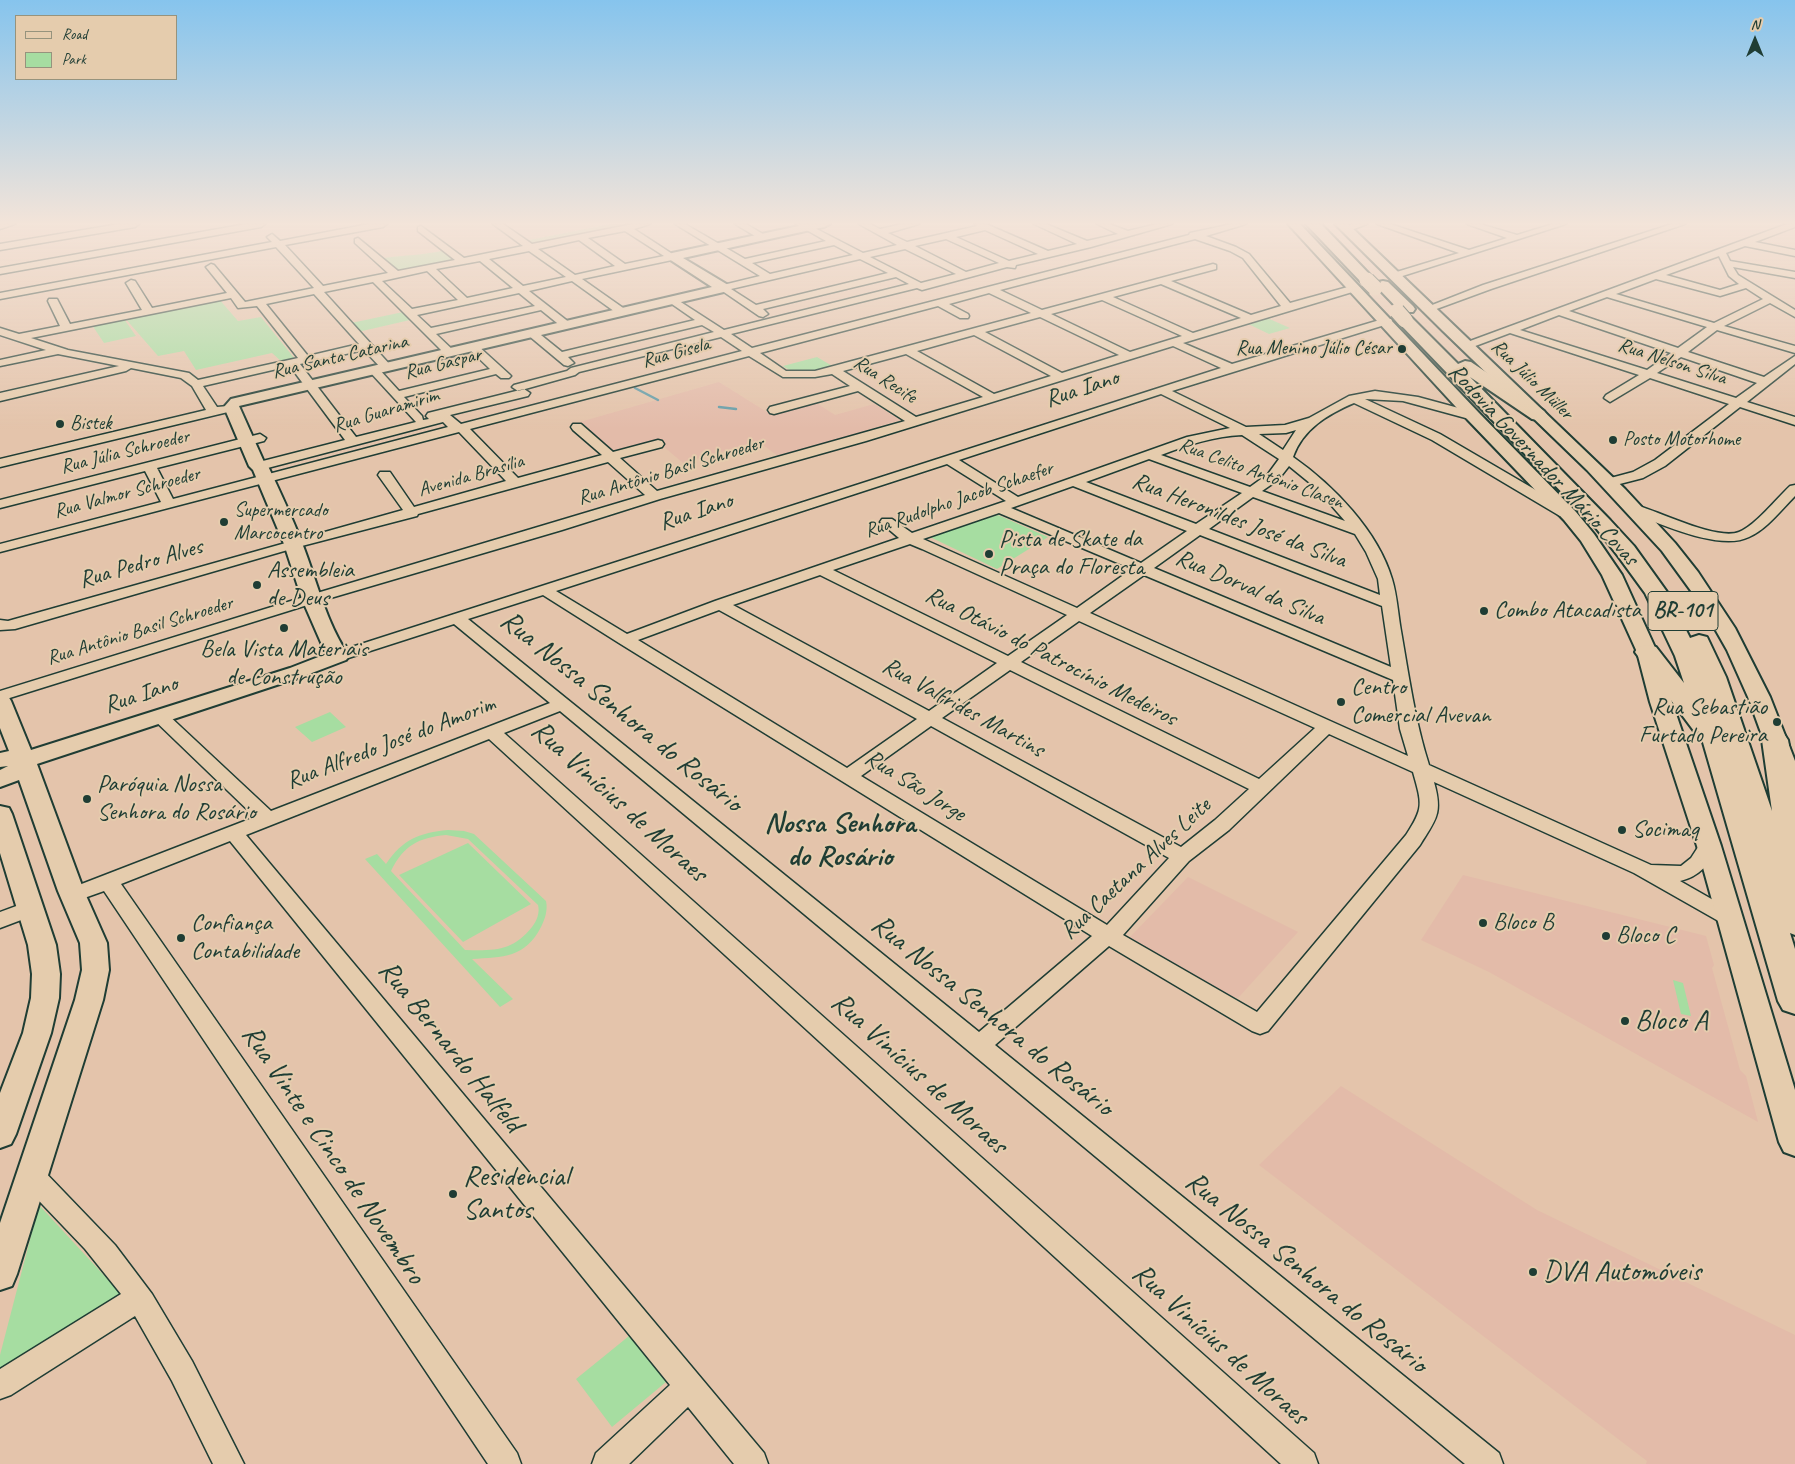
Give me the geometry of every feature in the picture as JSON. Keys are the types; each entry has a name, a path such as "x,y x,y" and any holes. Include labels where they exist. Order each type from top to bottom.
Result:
{"highway":[{"name":"Rodovia Governador Mário Covas","path":"1384,292 1523,441 1604,524 1643,572 1656,592 1687,656 1718,747 1795,1001"},
{"name":"Rodovia Governador Mário Covas","path":"1406,314 1464,355 1617,522 1654,566 1679,604 1698,639 1714,677 1795,923"},
{"path":"1464,355 1538,415"},
{"path":"1523,441 1565,511"},
{"path":"1647,652 1718,747"},
{"path":"1776,740 1795,865"}],"main road":[{"name":"Rua Santa Catarina","path":"226,405 705,292"},
{"path":"1384,292 1406,314 1457,398 1565,511 1588,538 1612,576 1647,652 1661,702 1709,846 1795,1142"},
{"path":"226,405 254,440 257,466 262,472 294,544 312,599 334,650 339,656"},
{"name":"Rua Júlio Müller","path":"1538,415 1608,483"},
{"path":"1608,483 1665,543 1712,606 1741,658 1776,740 1794,790"},
{"name":"Rua Iano","path":"12,760 159,716 339,656"},
{"path":"0,700 12,760 73,895 95,951 94,982 0,1274"},
{"path":"0,779 18,771 12,760"},
{"path":"0,814 42,945 46,974 45,998 37,1033 0,1134"}],"street":[{"path":"0,296 20,292"},
{"path":"137,292 149,312"},
{"path":"231,292 242,306 308,292"},
{"path":"321,292 367,346 396,395 420,422 446,418 454,427 462,428 516,484"},
{"path":"389,292 449,352"},
{"path":"456,292 465,301"},
{"path":"410,313 506,292"},
{"path":"525,292 566,325"},
{"path":"594,292 622,312"},
{"path":"730,292 774,320"},
{"path":"755,308 820,292"},
{"name":"Rua Guaramirim","path":"262,472 521,390 575,370 892,292"},
{"path":"929,292 964,316"},
{"name":"Rua Gisela","path":"262,472 275,477 982,292"},
{"path":"996,292 1130,356"},
{"path":"673,300 784,374 815,374 1120,292"},
{"path":"1189,292 1252,319"},
{"path":"1277,292 1288,306"},
{"name":"Rua Antônio Basil Schroeder","path":"0,696 312,599 557,528 655,496 915,422 1337,292"},
{"name":"Rua Iano","path":"339,656 1231,368 1474,292"},
{"path":"1464,355 1510,330 1556,311 1611,292"},
{"path":"1758,292 1795,314"},
{"path":"1606,294 1795,350"},
{"path":"17,338 233,295"},
{"path":"1103,297 1193,337"},
{"path":"1610,398 1649,374 1730,317 1770,300"},
{"path":"53,301 67,328"},
{"path":"260,302 299,361 310,385 353,442"},
{"path":"847,303 876,320"},
{"path":"429,332 544,307"},
{"path":"1556,311 1767,382"},
{"path":"559,356 704,321"},
{"name":"Rua Nelson Silva","path":"1510,330 1795,421"},
{"path":"0,332 56,351 178,372 189,376 196,384 226,405"},
{"path":"976,332 1062,377"},
{"path":"532,333 575,370"},
{"path":"1175,342 1231,368"},
{"path":"196,384 367,346"},
{"path":"473,347 521,390"},
{"path":"908,350 993,398"},
{"path":"0,363 56,351"},
{"path":"1608,483 1638,475 1654,467 1795,359"},
{"path":"600,364 627,385"},
{"path":"0,397 135,366"},
{"name":"Rua Gaspar","path":"396,395 499,370"},
{"name":"Rua Recife","path":"834,370 915,422"},
{"path":"774,410 859,387"},
{"path":"1164,391 1246,432 1287,458 1310,475 1338,503 1360,531 1380,565 1385,579 1409,729 1420,768"},
{"path":"848,776 1279,472 1295,439 1312,421 1338,405 1370,395 1386,395 1436,405 1473,416"},
{"path":"1436,405 1450,404 1457,398"},
{"path":"1354,399 1436,437 1565,511"},
{"name":"Rua Santa Catarina","path":"0,463 226,405"},
{"name":"Rua Rudolpho Jacob Schaefer","path":"625,640 720,604 1205,436 1286,429 1312,421"},
{"path":"577,427 655,496"},
{"name":"Rua Júlia Schroeder","path":"0,504 254,440"},
{"name":"Avenida Brasília","path":"294,544 658,444"},
{"name":"Rua Celito Antônio Clasen","path":"1149,455 1360,531"},
{"path":"950,460 1017,502"},
{"path":"149,466 168,503"},
{"name":"Rua Valmor Schroeder","path":"0,548 168,503 262,472"},
{"path":"385,475 412,513"},
{"name":"Rua Heronildes José da Silva","path":"1074,482 1388,603"},
{"path":"1632,508 1708,534 1732,537 1747,532 1795,489"},
{"name":"Rua Dorval da Silva","path":"999,508 1400,677"},
{"path":"887,522 909,538 1641,868 1730,918"},
{"name":"Rua Pedro Alves","path":"0,625 9,626 294,544"},
{"name":"Rua Otávio do Patrocínio Medeiros","path":"820,569 1260,787"},
{"name":"Rua São Jorge","path":"543,589 1093,927 1110,935 1260,1025 1422,828 1428,817 1430,807 1426,785 1420,768"},
{"name":"Rua Valfrides Martins","path":"720,604 1182,856"},
{"name":"Rua Nossa Senhora do Rosário","path":"457,618 976,1046 1488,1464"},
{"name":"Rua Alfredo José do Amorim","path":"73,895 561,705"},
{"path":"159,716 269,819"},
{"name":"Rua Caetana Alves Leite","path":"976,1046 990,1037 1096,944 1110,935 1182,856 1222,825 1260,787 1327,726"},
{"name":"Rua Vinícius de Moraes","path":"492,732 1303,1464"},
{"name":"Rua Bernardo Halfeld","path":"233,832 753,1464"},
{"path":"1641,868 1663,873 1691,871 1699,863 1709,846"},
{"name":"Rua Vinte e Cinco de Novembro","path":"108,881 506,1464"},
{"path":"0,920 30,909"},
{"path":"31,1175 113,1262 139,1298 165,1342 230,1464"},
{"path":"1,1385 139,1298"},
{"path":"607,1464 689,1387"}],"shaded area":[{"path":"719,382 770,414 815,402 835,415 874,404 900,420 779,457 758,441 683,463 657,441 615,452 580,422"},
{"path":"1463,875 1706,936 1714,965 1712,968 1740,1070 1746,1076 1758,1122 1489,972 1421,940"},
{"path":"1188,877 1298,932 1238,998 1227,995 1129,938"},
{"name":"DVA Automóveis","path":"1341,1086 1537,1210 1795,1335 1795,1464 1646,1464 1647,1461 1259,1165"}],"green space":[{"path":"219,299 238,321 261,317 295,359 282,362 272,353 196,370 184,351 158,356 124,317"},
{"path":"403,312 410,320 358,332 351,323"},
{"path":"1265,317 1290,328 1269,334 1244,322"},
{"path":"124,319 136,336 104,343 92,325"},
{"path":"817,357 834,367 815,372 795,372 783,366"},
{"path":"998,515 1048,537 997,569 930,537"},
{"path":"330,712 346,727 312,742 295,727"},
{"path":"448,830 474,834 547,904 544,921 528,945 512,954 494,958 472,959 513,999 500,1007 365,859 377,854 386,864 392,855 412,839 428,833","holes":["446,835 468,839 539,908 534,925 525,935 518,941 502,948 465,950 391,871 407,849 427,838"]},
{"path":"468,843 531,904 463,942 399,875"},
{"path":"1673,980 1683,983 1691,1016 1681,1014"},
{"path":"39,1205 124,1297 0,1374 0,1355"},
{"path":"629,1336 666,1382 612,1427 576,1379"}],"waterway":[{"path":"635,388 658,400"},
{"path":"719,407 736,409"}],"place":[{"name":"Rua Menino Júlio César","path":"1402,349"},
{"name":"Bistek","path":"60,424"},
{"name":"Posto Motorhome","path":"1613,440"},
{"name":"Supermercado Marcocentro","path":"224,522"},
{"name":"Pista de Skate da Praça do Floresta","path":"989,554"},
{"name":"Assembleia de Deus","path":"257,585"},
{"name":"Combo Atacadista","path":"1484,611"},
{"name":"Bela Vista Materiais de Construção","path":"284,628"},
{"name":"Centro Comercial Avevan","path":"1341,702"},
{"name":"Rua Sebastião Furtado Pereira","path":"1777,722"},
{"name":"Paróquia Nossa Senhora do Rosário","path":"87,799"},
{"name":"Socimaq","path":"1622,830"},
{"name":"Bloco B","path":"1483,923"},
{"name":"Bloco C","path":"1606,936"},
{"name":"Confiança Contabilidade","path":"181,938"},
{"name":"Bloco A","path":"1625,1021"},
{"name":"Residencial Santos","path":"453,1194"},
{"name":"DVA Automóveis","path":"1533,1272"}],"district":[{"name":"Nossa Senhora do Rosário","path":"840,841"}]}
